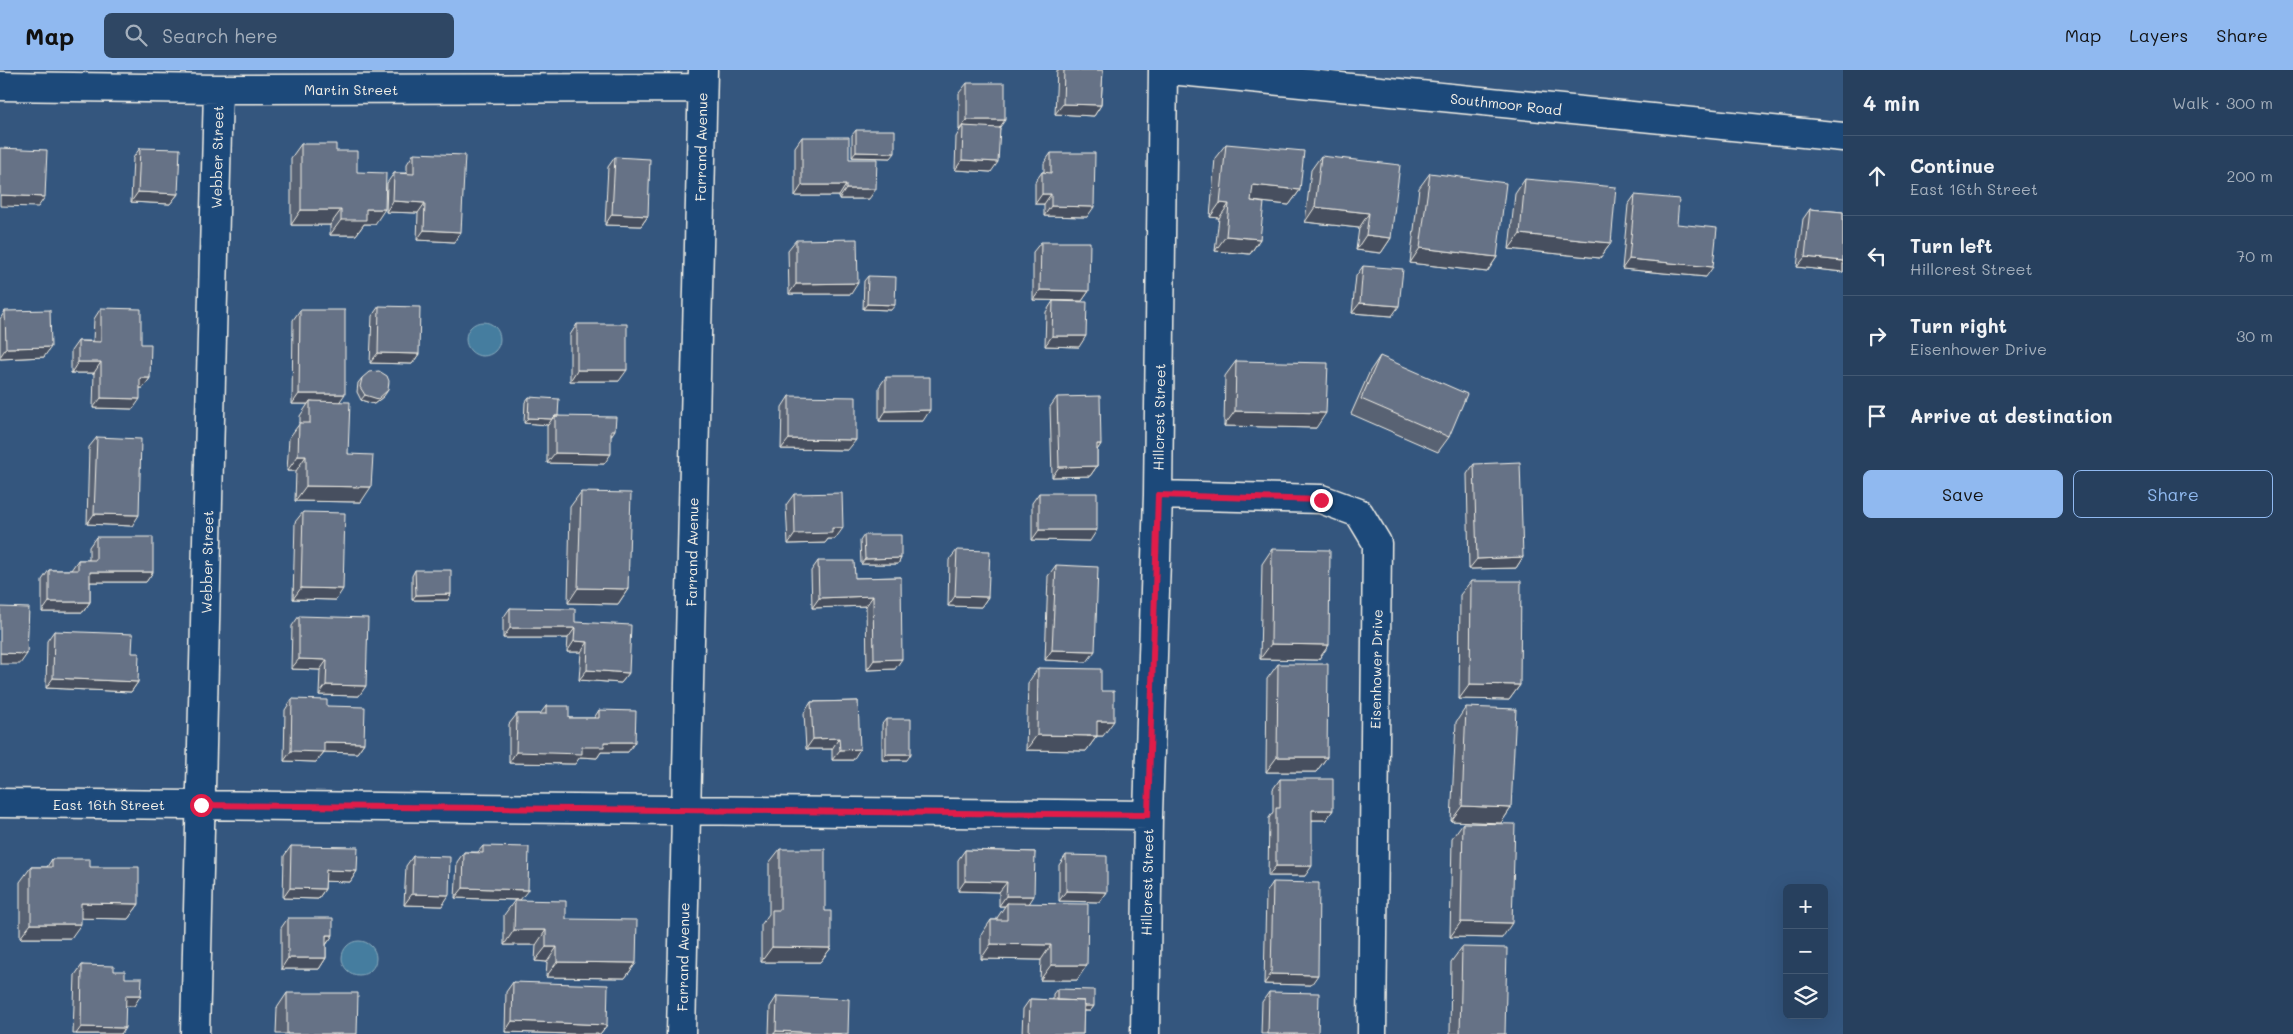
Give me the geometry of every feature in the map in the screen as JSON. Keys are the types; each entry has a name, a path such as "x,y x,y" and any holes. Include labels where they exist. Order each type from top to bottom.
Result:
{"street":[{"name":"Hillcrest Street","path":"1145,1034 1148,815 1158,495 1163,70"},
{"name":"Southmoor Road","path":"1170,70 1843,137"},
{"name":"Martin Street","path":"0,86 218,89 702,79"},
{"name":"Farrand Avenue","path":"682,1034 702,79"},
{"name":"Webber Street","path":"195,1034 218,89"},
{"name":"Eisenhower Drive","path":"1158,495 1321,500 1359,512 1377,543 1372,1034"},
{"name":"East 16th Street","path":"0,803 1148,815"}],"water":[{"path":"483,322 490,323 495,327 499,332 499,346 495,351 490,355 483,356 476,355 471,351 467,346 466,339 467,332 471,327 476,323"},
{"path":"359,941 366,942 371,946 375,951 375,965 371,970 366,974 359,975 352,974 347,970 343,965 342,958 343,951 347,946 352,942"}],"building":[{"path":"1064,70 1103,70 1101,105 1063,104"},
{"path":"967,83 1005,83 1005,120 967,120"},
{"path":"963,126 1000,128 998,162 962,160"},
{"path":"856,130 895,130 895,153 856,152"},
{"path":"802,137 849,137 849,159 877,159 876,189 846,189 846,185 802,185"},
{"path":"301,144 336,144 336,151 357,151 357,172 386,173 385,209 366,209 366,220 341,220 341,210 301,210"},
{"path":"1226,144 1304,151 1300,190 1253,185 1251,201 1264,203 1260,239 1226,236 1229,204 1220,203"},
{"path":"0,148 47,150 45,197 0,195"},
{"path":"140,148 180,149 178,194 138,192"},
{"path":"414,153 465,155 461,232 424,230 425,203 393,201 394,173 414,174"},
{"path":"1051,153 1095,153 1094,207 1051,206 1051,194 1042,194 1042,172 1051,173"},
{"path":"1321,156 1400,165 1391,238 1366,235 1369,213 1315,207"},
{"path":"615,157 650,159 648,216 612,214"},
{"path":"1430,173 1506,183 1497,257 1420,248"},
{"path":"1525,179 1616,187 1611,243 1520,234"},
{"path":"1635,195 1679,199 1677,224 1717,228 1713,267 1629,259"},
{"path":"1810,209 1843,212 1843,261 1805,257"},
{"path":"857,239 858,283 796,284 796,240"},
{"path":"1041,242 1090,242 1089,291 1040,290"},
{"path":"1363,266 1403,269 1399,306 1360,303"},
{"path":"868,276 896,277 895,305 867,304"},
{"path":"1053,301 1087,302 1086,336 1052,336"},
{"path":"379,306 420,307 419,354 378,353"},
{"path":"101,308 141,309 141,344 151,344 150,378 140,378 140,399 101,398 101,362 78,362 78,341 101,342"},
{"path":"50,310 51,347 6,348 5,311"},
{"path":"300,310 345,310 345,394 299,394"},
{"path":"577,324 627,324 627,370 577,370"},
{"path":"1380,356 1467,394 1449,437 1361,399"},
{"path":"1236,361 1328,363 1326,413 1235,411"},
{"path":"379,371 387,376 389,381 388,390 378,399 365,395 360,387 362,378 369,372"},
{"path":"886,377 930,377 930,410 886,411"},
{"path":"789,396 856,397 856,440 789,439"},
{"path":"1100,396 1101,444 1097,444 1097,466 1059,467 1057,397"},
{"path":"529,397 559,399 558,416 552,419 528,418"},
{"path":"310,401 350,402 348,454 373,455 371,487 306,486 306,456 298,456 299,423 310,423"},
{"path":"555,416 616,417 615,430 611,430 611,454 555,453"},
{"path":"97,437 141,439 139,515 94,514"},
{"path":"1520,462 1523,557 1477,559 1474,464"},
{"path":"581,492 631,493 628,589 578,588"},
{"path":"842,493 843,528 832,528 832,533 795,534 794,494"},
{"path":"1039,493 1097,493 1097,530 1039,530"},
{"path":"303,512 345,513 343,589 301,588"},
{"path":"864,535 901,535 901,558 865,559"},
{"path":"96,537 153,537 153,572 90,572 90,602 49,602 49,570 78,570 78,560 96,560"},
{"path":"1272,549 1330,550 1329,645 1271,644"},
{"path":"957,550 990,551 988,597 955,596"},
{"path":"818,561 854,561 855,578 901,577 902,659 874,660 873,596 819,598"},
{"path":"1056,565 1098,567 1095,651 1052,650"},
{"path":"415,570 451,570 451,594 416,595"},
{"path":"1471,581 1521,581 1520,685 1470,684"},
{"path":"0,607 29,608 27,654 0,653"},
{"path":"510,608 575,609 575,622 631,625 629,673 587,670 588,642 574,641 575,628 510,628"},
{"path":"299,616 368,618 366,686 326,685 327,660 299,659"},
{"path":"54,631 133,634 132,653 139,653 138,682 53,678"},
{"path":"1278,664 1328,664 1327,757 1277,757"},
{"path":"1038,668 1101,669 1101,691 1114,691 1114,721 1097,721 1097,736 1037,735"},
{"path":"292,699 327,700 327,706 365,707 364,743 324,742 324,752 291,751"},
{"path":"858,701 860,749 840,750 839,738 813,739 811,702"},
{"path":"546,706 569,706 569,718 599,718 599,710 636,711 635,742 604,742 604,747 582,747 582,754 516,752 517,714 546,714"},
{"path":"1466,707 1516,709 1511,808 1462,806"},
{"path":"886,719 911,719 911,754 886,754"},
{"path":"1280,779 1333,779 1333,810 1312,810 1312,866 1276,866 1276,808 1280,808"},
{"path":"1463,823 1515,824 1512,923 1461,922"},
{"path":"291,846 358,847 357,871 326,870 325,889 290,888"},
{"path":"483,846 529,847 528,890 463,888 464,852 483,853"},
{"path":"780,849 825,849 825,911 831,911 831,948 772,947 772,910 780,910"},
{"path":"965,850 1035,852 1034,896 1006,896 1007,882 965,881"},
{"path":"1066,855 1107,856 1107,892 1066,891"},
{"path":"413,856 450,857 449,895 412,894"},
{"path":"52,859 90,859 90,867 139,867 139,904 81,903 81,924 31,924 31,867 52,867"},
{"path":"1273,882 1319,883 1318,975 1271,974"},
{"path":"515,900 566,901 566,919 637,920 636,963 557,962 557,947 546,947 546,930 514,930"},
{"path":"1007,903 1088,904 1087,965 1051,965 1051,945 991,944 991,920 1007,920"},
{"path":"288,918 333,918 333,935 326,935 326,958 288,958"},
{"path":"1462,947 1507,948 1505,1034 1460,1034"},
{"path":"82,965 114,966 114,971 125,971 125,978 142,978 141,995 126,995 125,1028 81,1027"},
{"path":"513,982 608,985 607,1025 512,1021"},
{"path":"1057,989 1094,990 1094,1006 1084,1006 1084,1001 1057,1000"},
{"path":"1269,992 1319,993 1318,1034 1268,1034"},
{"path":"287,993 358,993 357,1034 287,1034"},
{"path":"777,996 849,999 848,1034 776,1031"},
{"path":"1030,999 1084,1001 1083,1034 1029,1034"}],"route":[{"path":"201,805 1148,815 1158,495 1321,500"}]}
